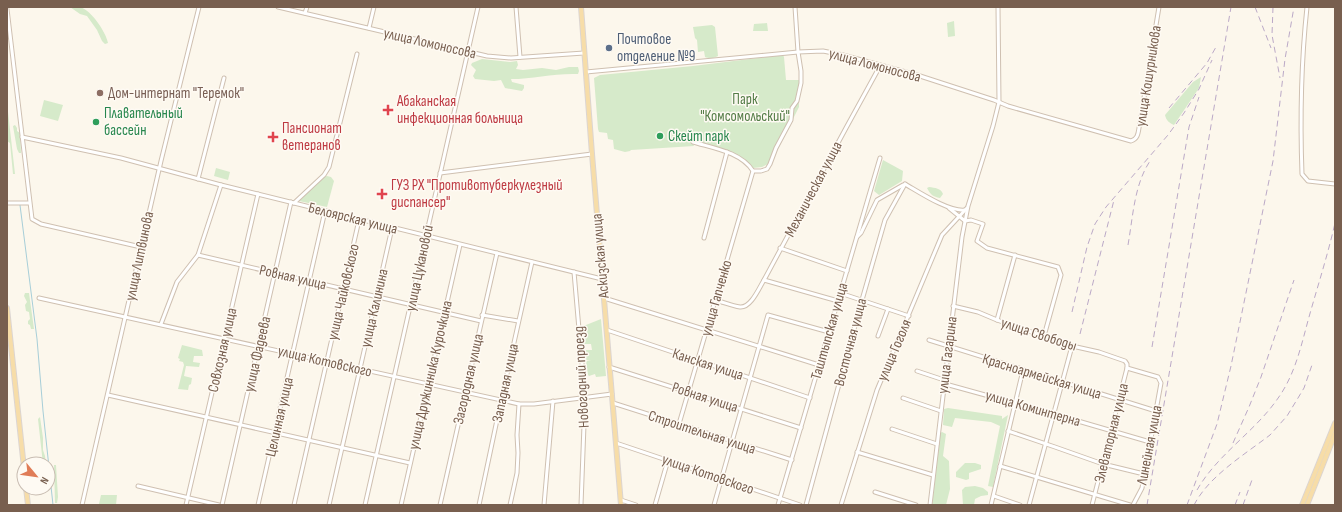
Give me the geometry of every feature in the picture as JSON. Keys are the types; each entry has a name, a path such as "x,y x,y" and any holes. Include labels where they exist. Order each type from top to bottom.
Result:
{"main road":[{"name":"Аскизская улица","path":"581,7 621,503"},
{"path":"7,308 23,456"},
{"path":"1302,505 1335,423"},
{"path":"1307,505 1335,434"}],"street":[{"name":"улица Литвинова","path":"82,505 159,168 199,7"},
{"name":"улица Ломоносова","path":"278,7 498,58 584,53"},
{"path":"305,13 307,7"},
{"path":"369,28 374,7"},
{"name":"улица Цукановой","path":"365,505 478,7"},
{"path":"516,7 520,57"},
{"path":"693,142 727,152 743,160 752,171 767,169 791,120 792,108 797,101 801,83 796,7"},
{"name":"улица Гагарина","path":"930,505 953,306 967,208 999,102 998,7"},
{"name":"улица Кошурникова","path":"1131,141 1135,140 1138,136 1159,7"},
{"path":"1307,7 1302,79 1302,174 1308,181 1335,184"},
{"path":"7,9 32,219 41,224 141,248"},
{"name":"улица Ломоносова","path":"586,72 798,52 823,51 917,75 1026,111 1131,141"},
{"path":"292,203 324,175 329,167 357,54"},
{"name":"Механическая улица","path":"715,300 740,307 746,305 750,301 764,280 880,66"},
{"path":"198,179 224,78"},
{"name":"Белоярская улица","path":"22,137 91,151 359,220 602,279"},
{"path":"704,238 727,152"},
{"path":"440,173 592,154"},
{"name":"Таштыпская улица","path":"778,505 880,158"},
{"name":"улица Гапченко","path":"679,424 752,171"},
{"path":"857,237 861,233 877,200 905,184 950,208 959,211 967,208"},
{"name":"Восточная улица","path":"806,505 885,220 905,184"},
{"path":"161,324 177,282 198,255 221,185"},
{"name":"Совхозная улица","path":"186,505 258,194"},
{"path":"7,203 29,203"},
{"name":"улица Фадеева","path":"221,505 292,203"},
{"path":"950,208 965,221 971,220 983,224 977,241 987,248 1058,267 1061,275 1044,336"},
{"name":"улица Гоголя","path":"841,505 877,390 942,235 967,208"},
{"name":"Целинная улица","path":"258,505 325,211"},
{"name":"улица Чайковского","path":"294,505 359,220"},
{"name":"улица Калинина","path":"329,505 392,228"},
{"name":"улица Дружинника Курочкина","path":"401,505 460,244"},
{"path":"780,248 847,271"},
{"name":"Загородная улица","path":"440,505 464,392 497,253"},
{"name":"Ровная улица","path":"198,255 481,321"},
{"path":"997,320 1015,255"},
{"name":"Западная улица","path":"479,505 532,262"},
{"name":"Новогодний проезд","path":"574,272 585,398 581,505"},
{"path":"764,280 838,301"},
{"path":"840,293 909,316"},
{"name":"улица Котовского","path":"39,298 126,316 501,401 519,404 612,394"},
{"path":"604,298 820,365"},
{"name":"улица Свободы","path":"953,306 978,312 1072,346 1099,352 1125,361"},
{"path":"878,336 888,309"},
{"path":"482,315 518,321"},
{"path":"714,505 768,315 829,332"},
{"name":"Канская улица","path":"607,330 810,398"},
{"name":"Красноармейская улица","path":"929,340 1156,411"},
{"path":"1029,505 1072,346"},
{"name":"Элеваторная улица","path":"1092,505 1127,368 1125,361"},
{"name":"Ровная улица","path":"609,367 801,428"},
{"name":"Линейная улица","path":"1127,368 1158,377 1161,383 1142,488 1131,505"},
{"path":"991,505 1023,370"},
{"name":"улица Коминтерна","path":"917,371 944,380 949,385 1150,442"},
{"path":"108,395 410,463"},
{"path":"903,398 941,411"},
{"path":"544,505 554,401"},
{"name":"Строительная улица","path":"613,403 792,460"},
{"path":"510,505 518,453 517,435 519,404"},
{"path":"892,429 937,444"},
{"path":"1008,432 1103,464 1144,474"},
{"name":"улица Котовского","path":"616,443 800,505"},
{"path":"857,452 933,476"},
{"path":"655,505 668,460"},
{"path":"1000,466 1131,505"},
{"path":"138,486 221,505"},
{"path":"875,492 916,505"},
{"path":"994,496 1020,505"},
{"path":"899,505 900,501"},
{"path":"621,503 636,505"}],"green space":[{"path":"70,7 80,7 89,12 101,28 107,38 108,43 105,44 102,41 97,30 87,16 80,14"},
{"path":"954,21 955,36 948,37 947,23"},
{"path":"767,23 768,31 753,31 754,24"},
{"path":"712,25 715,27 718,56 708,58 705,57 704,51 698,52 697,40 695,38 693,27"},
{"name":"Парк \"Комсомольский\"","path":"783,55 786,80 799,80 799,107 778,149 768,164 762,167 753,168 742,158 727,151 692,141 694,146 631,150 625,152 614,149 613,140 608,139 607,133 599,132 594,78 600,75"},
{"path":"482,59 510,62 517,61 518,65 516,69 523,70 542,68 556,70 569,67 578,67 579,71 578,74 561,74 511,79 512,82 524,85 522,91 505,88 501,80 494,81 475,79 473,76 476,70 471,65 472,63"},
{"path":"1201,77 1199,88 1174,125 1167,120 1165,115 1193,82"},
{"path":"44,100 63,105 58,121 40,116"},
{"path":"7,103 15,174 13,174 10,143 7,141"},
{"path":"15,125 17,131 20,133 21,153 19,153 17,149 13,126"},
{"path":"883,160 903,171 902,181 879,195 874,191"},
{"path":"216,168 230,172 228,180 214,176"},
{"path":"327,176 331,177 334,181 327,207 299,201 299,199"},
{"path":"927,188 939,189 943,194 940,198 934,196"},
{"path":"25,293 29,293 34,329 31,329 30,325 28,324 30,319 29,312 26,311 25,305 27,302 24,296"},
{"path":"601,319 606,376 596,377 595,374 589,376 586,361 591,360 586,360 585,350 592,350 591,344 583,344 581,327"},
{"path":"182,345 202,350 203,356 194,356 193,362 200,363 199,367 186,366 184,376 192,378 188,390 178,389 184,365 178,358"},
{"path":"948,408 1002,416 1002,419 1008,415 993,487 988,486 1000,426 991,422 955,418 952,427 943,425 944,409"},
{"path":"40,417 43,450 45,456 42,456 38,419"},
{"path":"942,432 946,434 943,456 949,461 950,489 946,505 932,505 940,433"},
{"path":"965,463 975,463 981,465 981,469 969,473 969,479 966,480 956,477 956,472"},
{"path":"56,465 58,497 57,503 55,503"},
{"path":"975,486 983,488 988,492 988,495 975,499 974,505 963,505 962,490 965,487"},
{"path":"101,495 117,495 116,505 99,504"}],"waterway":[{"path":"20,205 37,339 53,505"}],"railway":[{"path":"1147,505 1231,7"},
{"path":"1255,7 1271,48"},
{"path":"1273,7 1272,35 1280,78"},
{"path":"1187,505 1217,424 1231,366 1273,161 1285,59 1294,7"},
{"path":"1169,108 1207,63 1216,47"},
{"path":"1072,312 1087,247 1095,224 1106,207 1168,135 1184,113 1199,89 1212,60"},
{"path":"1152,347 1189,127 1199,97"},
{"path":"1128,245 1137,191 1150,161"},
{"path":"1080,334 1114,200"},
{"path":"1197,490 1205,477 1267,413 1283,391 1293,371 1300,350 1335,223"},
{"path":"1233,443 1261,377 1294,280"},
{"path":"1194,505 1201,494 1218,475 1238,458 1270,435 1287,416 1304,388 1313,362"},
{"path":"1243,505 1253,477"},
{"path":"1235,505 1240,492"}],"place":[{"name":"Почтовое отделение №9","path":"609,48"},
{"name":"Дом-интернат \"Теремок\"","path":"100,93"},
{"name":"Абаканская инфекционная больница","path":"388,110"},
{"name":"Плавательный бассейн","path":"96,122"},
{"name":"Скейт парк","path":"660,136"},
{"name":"Пансионат ветеранов","path":"273,137"},
{"name":"ГУЗ РХ \"Противотуберкулезный диспансер\"","path":"382,194"}]}
